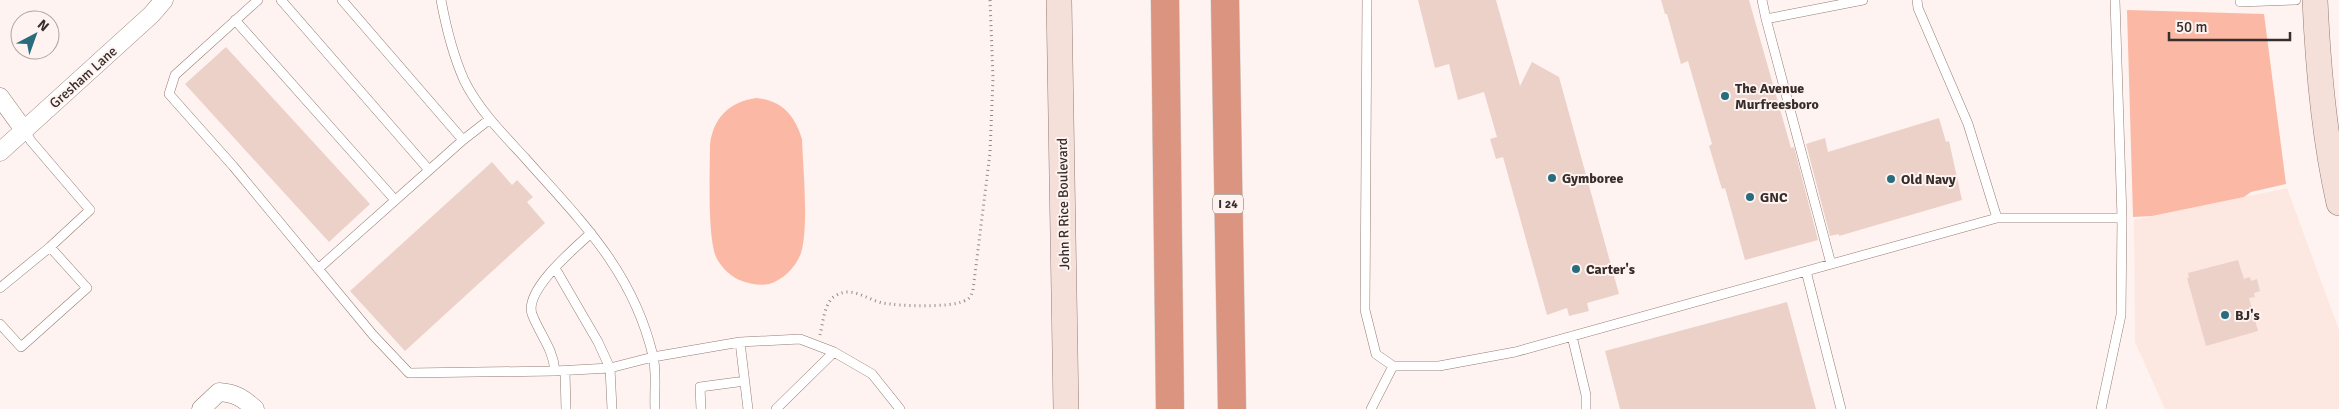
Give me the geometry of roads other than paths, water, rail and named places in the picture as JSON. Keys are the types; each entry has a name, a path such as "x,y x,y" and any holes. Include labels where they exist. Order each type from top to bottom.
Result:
{"highway":[{"path":"1165,0 1170,409"},
{"name":"I 24","path":"1225,0 1232,409"}],"street":[{"name":"Gresham Lane","path":"0,152 164,0"},
{"name":"John R Rice Boulevard","path":"1059,0 1066,409"},
{"path":"2315,0 2318,58 2330,152 2339,203"},
{"path":"0,97 24,130"},
{"path":"201,409 219,392 232,393 244,399 255,409"}],"lane":[{"path":"258,0 175,75 169,94 233,166 373,335 410,373 565,371 610,368 653,357 740,342 800,339 834,352 872,374 900,409"},
{"path":"281,0 429,170"},
{"path":"342,0 463,140"},
{"path":"441,0 447,30 465,81 490,119 592,233 611,258 634,300 653,357 655,409"},
{"path":"1366,0 1365,310 1376,354 1393,366 1439,366 1515,352 1997,218 2122,218"},
{"path":"1762,0 1831,264"},
{"path":"1766,19 1863,0"},
{"path":"1917,0 1918,8 1968,124 1997,218"},
{"path":"2101,409 2121,315 2122,218 2115,0"},
{"path":"2240,0 2240,2 2296,0"},
{"path":"236,20 395,200"},
{"path":"318,269 463,140 490,119"},
{"path":"0,288 50,248 90,210 31,141 24,130"},
{"path":"555,371 554,356 532,313 531,303 555,268 592,233"},
{"path":"0,324 21,347 86,288 50,248"},
{"path":"555,268 598,342 610,368 612,409"},
{"path":"1806,271 1841,409"},
{"path":"1572,336 1586,395 1586,409"},
{"path":"740,342 748,409"},
{"path":"776,409 834,352"},
{"path":"1372,409 1393,366"},
{"path":"565,371 566,409"},
{"path":"701,409 700,387 745,380"}],"place":[{"name":"The Avenue Murfreesboro","path":"1725,96"},
{"name":"Gymboree","path":"1552,178"},
{"name":"Old Navy","path":"1891,179"},
{"name":"GNC","path":"1750,197"},
{"name":"Carter's","path":"1576,269"},
{"name":"BJ's","path":"2225,315"}]}
